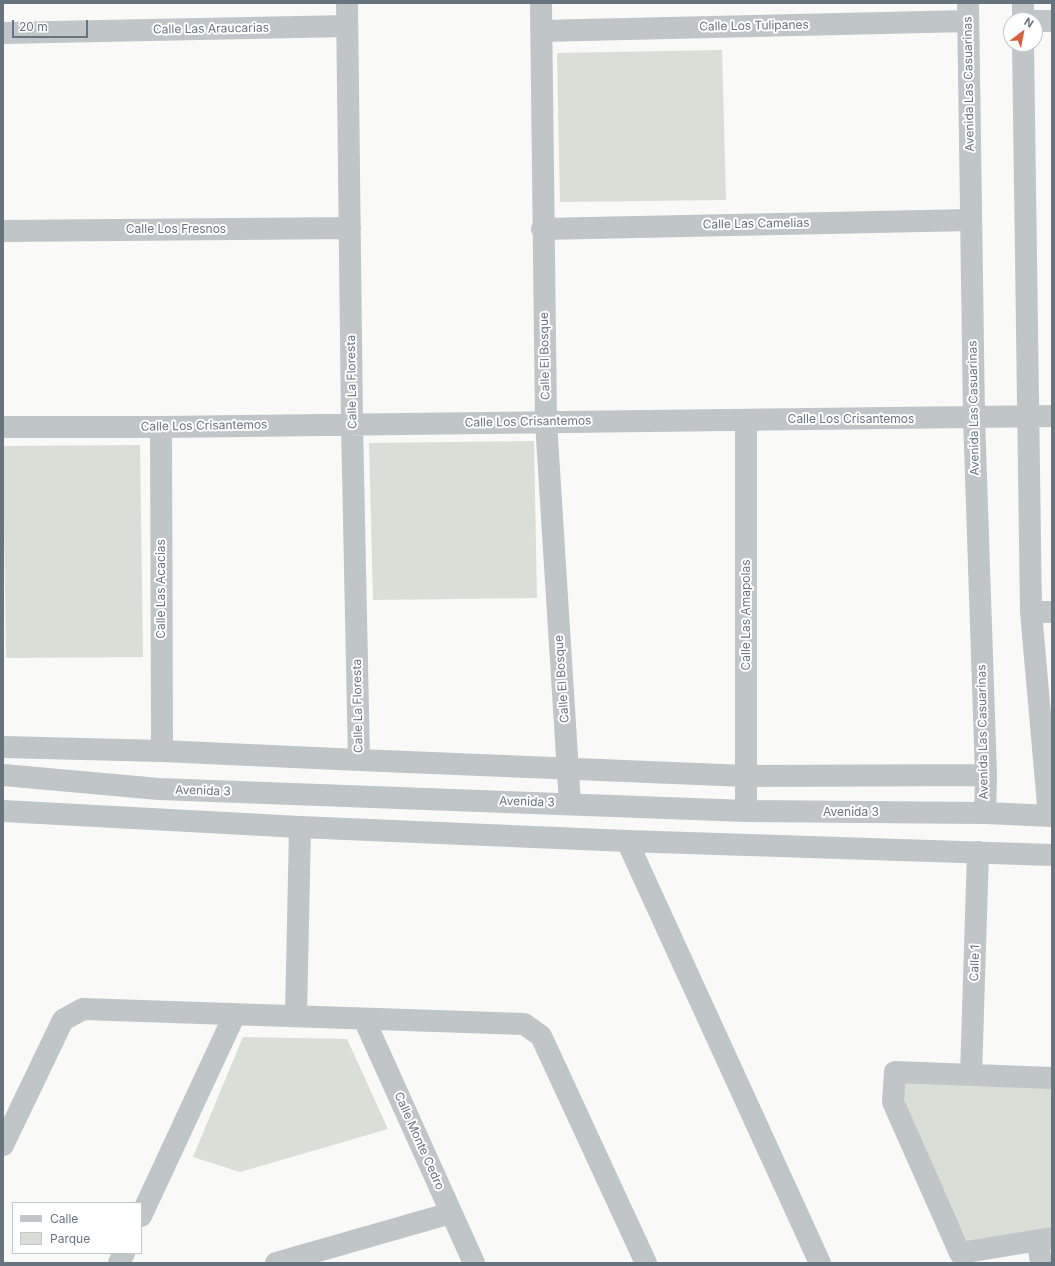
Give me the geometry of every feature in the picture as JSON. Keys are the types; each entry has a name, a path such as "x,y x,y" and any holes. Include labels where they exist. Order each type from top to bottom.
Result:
{"street":[{"name":"Calle La Floresta","path":"347,3 352,424 359,760"},
{"name":"Calle El Bosque","path":"541,3 542,229 546,422 570,804"},
{"name":"Calle Los Tulipanes","path":"541,31 968,12"},
{"name":"Avenida Las Casuarinas","path":"968,12 974,417 986,775 985,813"},
{"name":"Calle Las Araucarias","path":"3,33 347,26"},
{"path":"1024,52 1028,416 1042,612 1051,816"},
{"name":"Calle Las Camelias","path":"542,229 970,220"},
{"name":"Calle Los Fresnos","path":"3,231 350,228"},
{"name":"Calle Los Crisantemos","path":"3,427 161,427 1052,416"},
{"name":"Calle Las Amapolas","path":"746,420 746,811"},
{"name":"Calle Las Acacias","path":"161,427 162,751"},
{"path":"3,747 162,751 746,776 986,775"},
{"name":"Avenida 3","path":"3,775 159,789 746,811 985,813 1051,816"},
{"path":"3,811 300,827 627,841 1052,854"},
{"path":"296,1016 300,827"},
{"path":"627,841 820,1263"},
{"name":"Calle 1","path":"971,1075 978,852"},
{"path":"3,1145 63,1020 83,1009 524,1024 541,1036 646,1263"},
{"path":"142,1214 235,1014"},
{"name":"Calle Monte Cedro","path":"364,1019 474,1263"},
{"path":"1041,1263 1045,1239 960,1253 893,1102 895,1072 1052,1078"},
{"path":"276,1263 451,1213"},
{"path":"119,1263 124,1254"}],"green space":[{"path":"722,50 726,200 560,202 557,53"},
{"path":"534,441 537,598 373,600 369,443"},
{"path":"140,445 143,657 6,658 3,446"},
{"path":"243,1037 347,1039 388,1129 240,1172 193,1157"},
{"path":"902,1079 1052,1086 1052,1228 968,1243 903,1102"}]}
